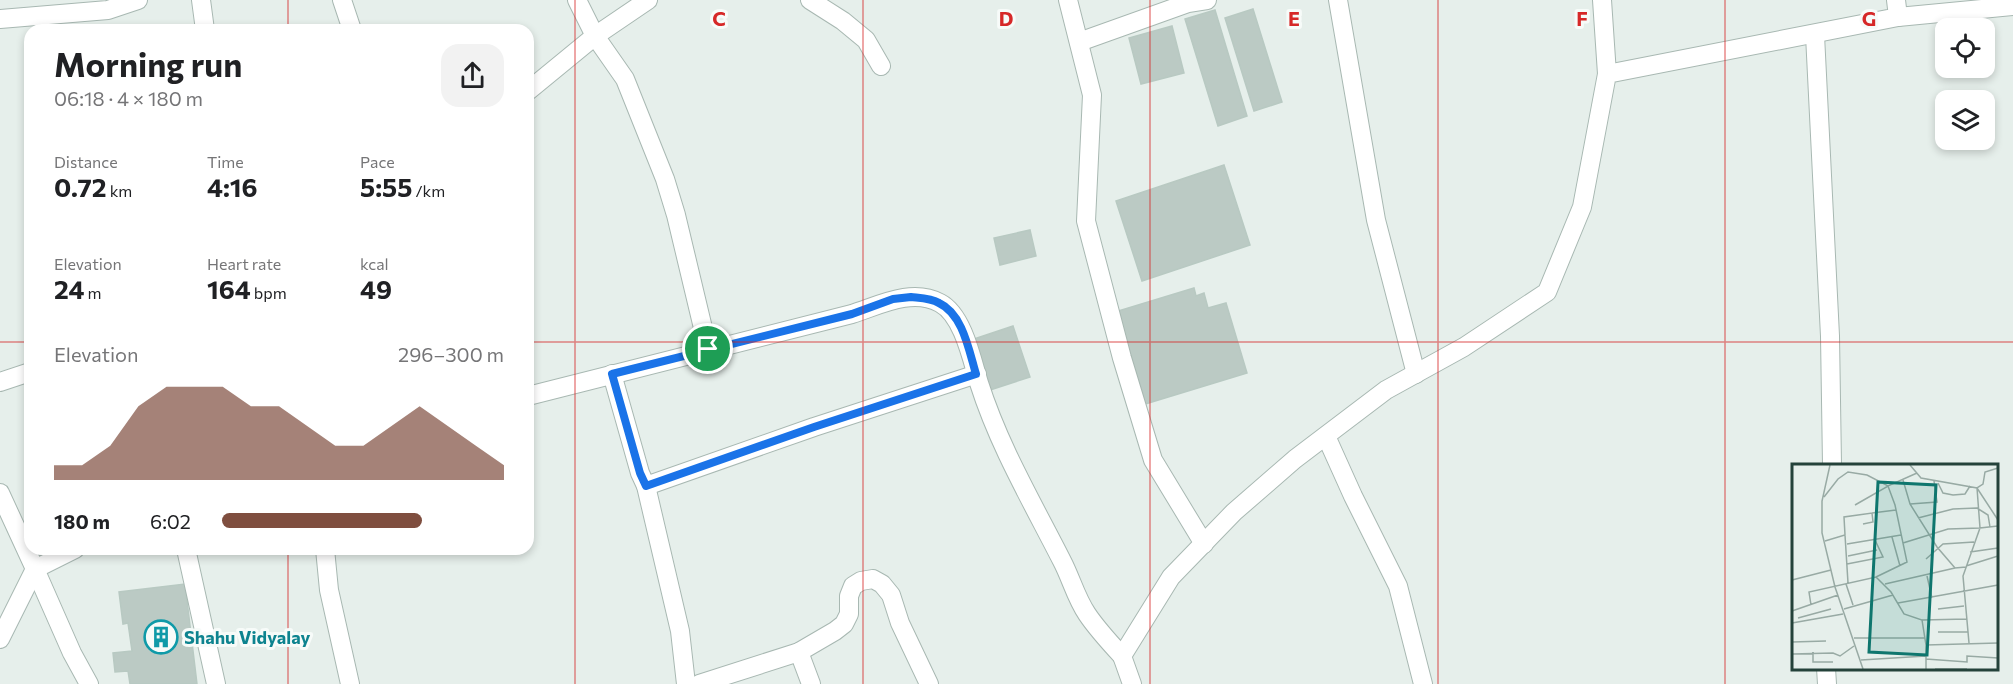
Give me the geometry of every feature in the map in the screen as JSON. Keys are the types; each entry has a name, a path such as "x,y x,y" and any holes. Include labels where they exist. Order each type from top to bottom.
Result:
{"street":[{"path":"0,19 50,8 108,10 138,0"},
{"path":"201,0 204,24"},
{"path":"342,0 350,24"},
{"path":"577,0 594,36 625,79 665,178 708,349"},
{"path":"534,86 594,36 648,0"},
{"path":"810,0 843,21 866,40 881,66"},
{"path":"1068,0 1092,95 1086,220 1122,358 1153,460 1204,544"},
{"path":"1079,42 1188,3 1207,0"},
{"path":"1338,0 1376,220 1416,374"},
{"path":"1122,656 1171,577 1234,512 1295,459 1386,390 1464,347 1547,292 1582,207 1607,75 1602,0"},
{"path":"1607,75 1815,35 1897,8 2013,6"},
{"path":"1815,35 1830,336 1832,464"},
{"path":"534,394 852,314 893,299 911,297 939,302 950,310 960,326 987,409 1022,485 1064,563 1082,607 1122,656 1132,684"},
{"path":"0,382 24,374"},
{"path":"612,374 640,473 646,486 680,631 686,684"},
{"path":"646,486 814,427 976,374"},
{"path":"1326,436 1398,585 1423,684"},
{"path":"0,493 24,545"},
{"path":"29,555 72,653 89,684"},
{"path":"0,639 35,569 63,555"},
{"path":"187,555 216,684"},
{"path":"326,555 329,591 350,684"},
{"path":"699,684 799,652 844,624 849,614 849,596 853,586 861,581 873,579 882,584 891,595 900,622 929,684"},
{"path":"799,652 811,684"},
{"path":"1826,669 1827,684"}],"building":[{"path":"1253,9 1282,102 1254,111 1225,18"},
{"path":"1215,10 1247,116 1218,126 1185,19"},
{"path":"1172,26 1184,73 1141,84 1129,38"},
{"path":"1224,165 1250,245 1142,281 1116,201"},
{"path":"1030,230 1036,256 1000,265 994,238"},
{"path":"1194,288 1196,296 1204,293 1208,308 1226,303 1247,373 1142,405 1115,312"},
{"path":"1013,326 1030,377 987,391 971,340"},
{"name":"Shahu Vidyalay","path":"185,584 197,684 130,684 128,671 115,672 113,653 132,651 128,623 123,624 119,592"}],"place":[{"name":"Shahu Vidyalay","path":"161,637"}],"route":[{"path":"924,298 939,302 950,310 960,326 976,374 814,427 646,486 640,473 612,374 708,349 852,314 893,299 924,298"}]}
